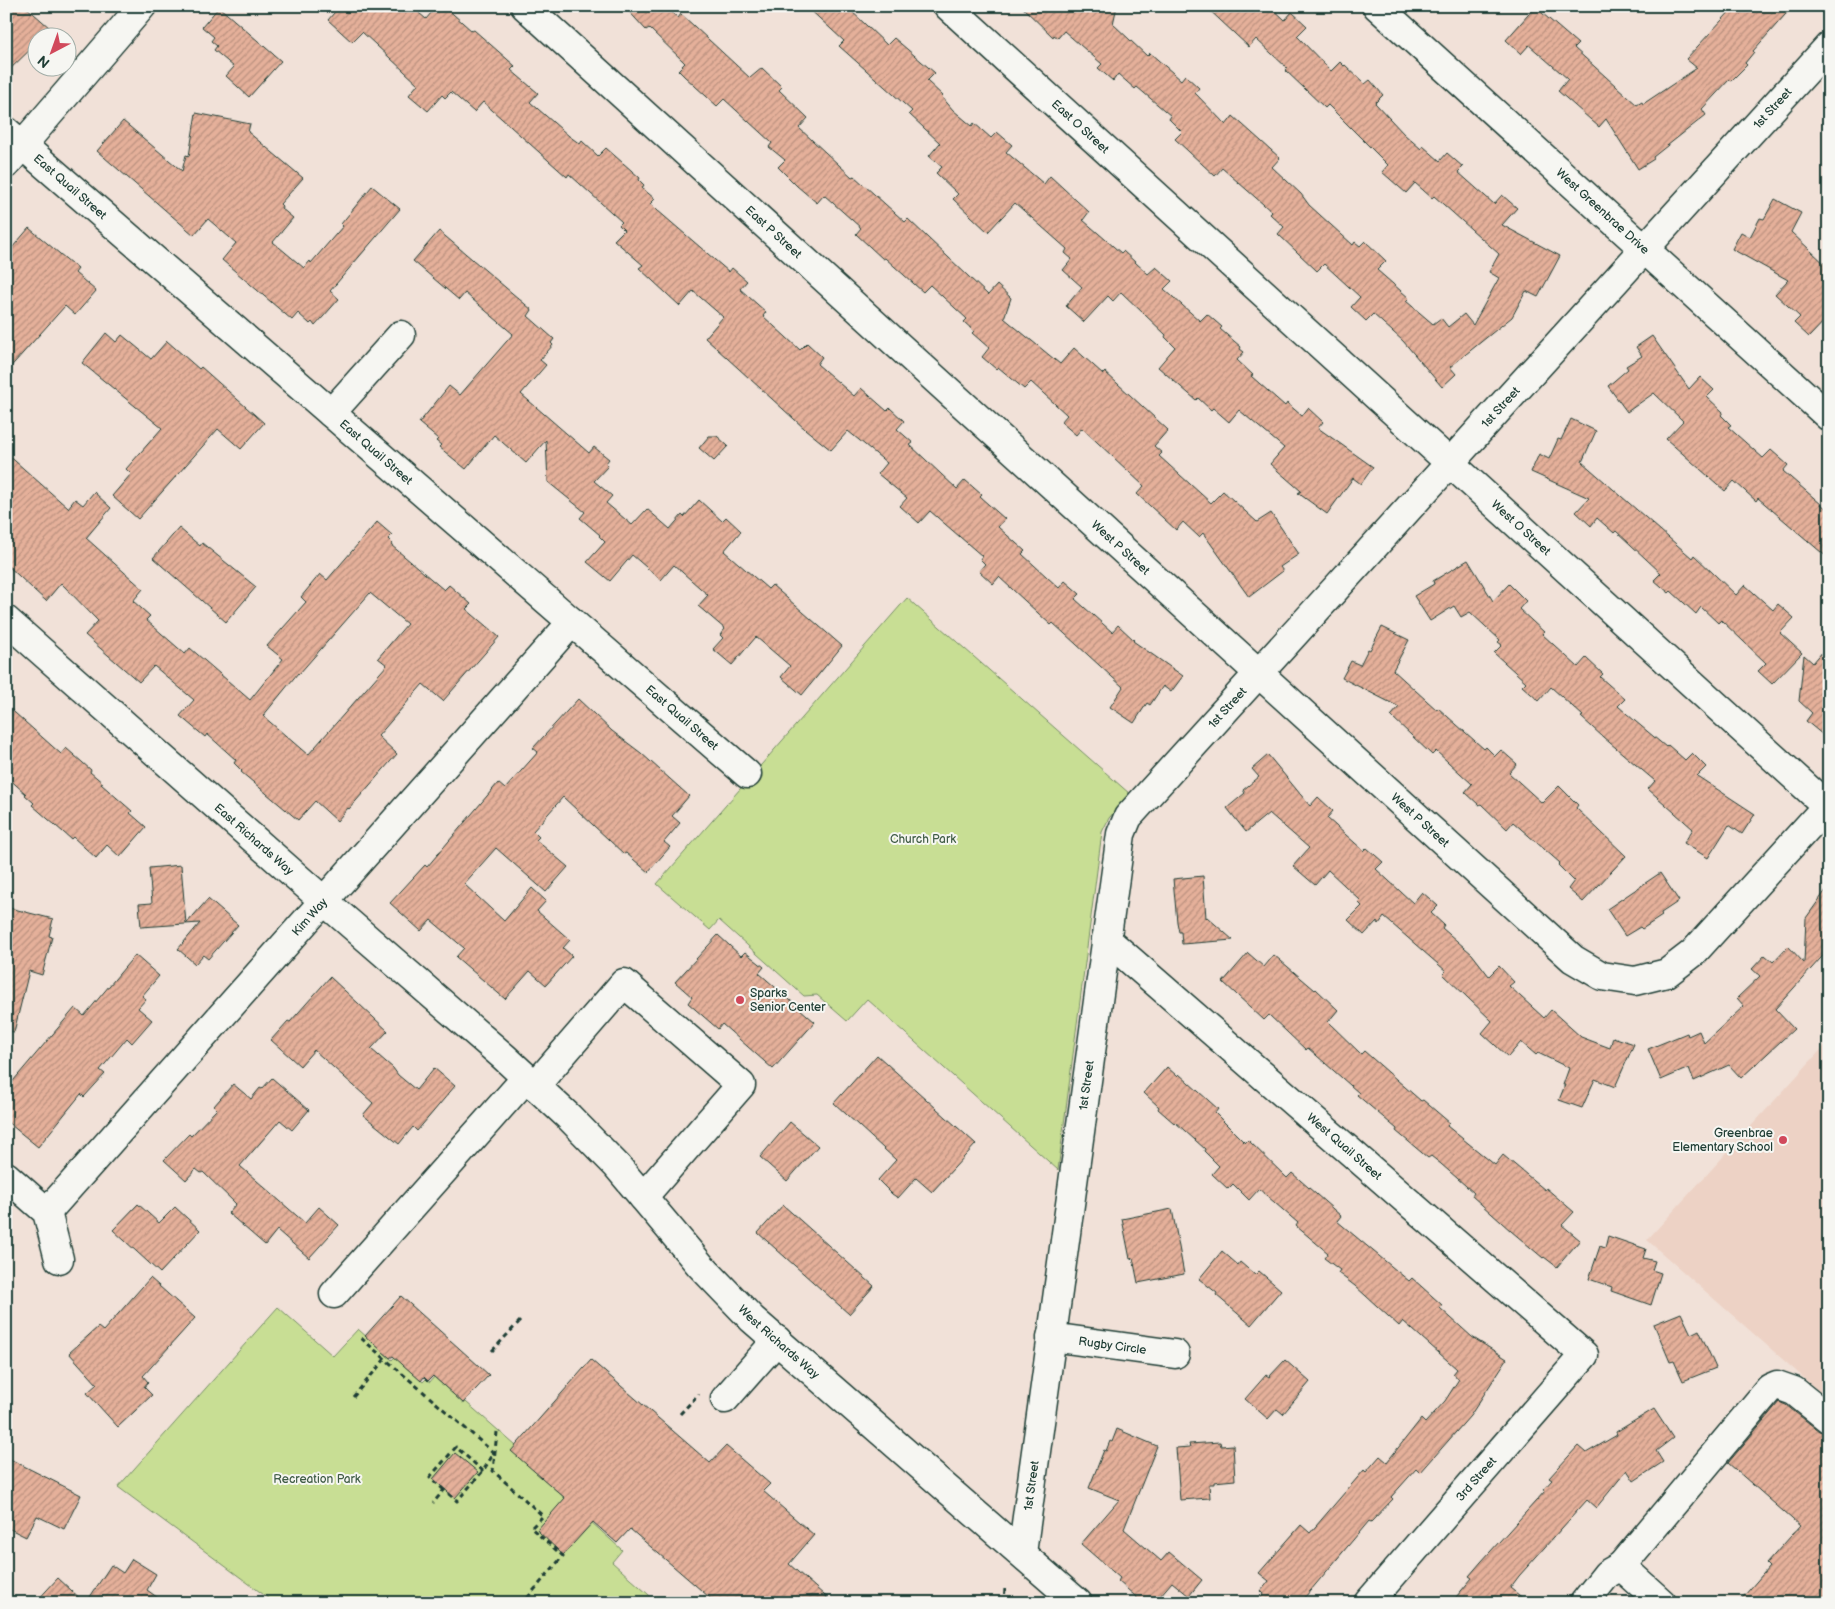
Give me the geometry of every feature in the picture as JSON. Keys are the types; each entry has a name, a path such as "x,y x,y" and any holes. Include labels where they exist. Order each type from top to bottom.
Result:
{"street":[{"path":"12,147 142,6"},
{"name":"East P Street","path":"526,6 1023,458"},
{"name":"East O Street","path":"948,6 1213,248"},
{"name":"West Greenbrae Drive","path":"1377,6 1829,417"},
{"name":"1st Street","path":"1022,1553 1121,834 1128,817 1829,46"},
{"name":"East Quail Street","path":"12,147 331,412 747,774"},
{"name":"West O Street","path":"1213,248 1828,807"},
{"path":"331,412 401,335"},
{"name":"West P Street","path":"1023,458 1573,959 1602,976 1635,981 1667,973 1693,953 1828,807"},
{"name":"East Richards Way","path":"6,620 504,1057"},
{"name":"Kim Way","path":"47,1212 572,622"},
{"name":"West Quail Street","path":"1106,939 1584,1355"},
{"path":"334,1294 624,983 741,1085 643,1197"},
{"name":"West Richards Way","path":"504,1057 569,1117 617,1166 700,1265 752,1319 1078,1603"},
{"path":"6,1176 47,1212 59,1260"},
{"name":"Rugby Circle","path":"1051,1337 1175,1354"},
{"path":"714,1395 777,1340"},
{"name":"3rd Street","path":"1368,1603 1584,1355"},
{"path":"1584,1603 1608,1574 1621,1566 1770,1388 1777,1385 1794,1390 1829,1419"},
{"path":"1621,1566 1662,1603"}],"path":[{"path":"492,1351 520,1321"},
{"path":"361,1338 494,1453"},
{"path":"353,1397 385,1359"},
{"path":"680,1414 714,1395"},
{"path":"497,1432 493,1471 543,1516 531,1528 563,1556 523,1603"},
{"path":"483,1471 456,1447 430,1477 457,1501 483,1471 494,1453"},
{"path":"433,1503 444,1490"},
{"path":"1004,1603 1005,1587"}],"shaded area":[{"name":"Greenbrae Elementary School","path":"1829,1041 1829,1400 1647,1240"}],"green space":[{"name":"Church Park","path":"907,598 1130,794 1109,818 1102,832 1058,1170 867,999 847,1021 817,995 804,996 719,920 710,930 657,884"},
{"name":"Recreation Park","path":"278,1307 333,1356 358,1329 392,1360 402,1349 401,1363 423,1382 426,1379 430,1382 434,1377 464,1404 466,1402 516,1446 513,1451 622,1550 612,1562 658,1603 275,1603 118,1487"}],"building":[{"path":"16,6 25,6 50,28 28,28 28,52 6,73 6,18"},
{"path":"340,6 411,6 426,19 437,6 444,6 472,31 474,30 515,66 511,70 538,93 530,102 580,144 582,141 598,156 606,148 640,178 639,180 644,185 642,188 655,199 650,204 729,272 732,268 747,281 740,289 766,312 763,316 800,350 807,343 822,357 817,364 854,396 861,388 887,411 890,408 904,421 897,429 913,443 910,445 957,489 965,480 982,495 980,497 1005,519 998,527 1025,551 1022,554 1059,588 1065,581 1080,594 1075,599 1112,632 1118,625 1133,641 1183,676 1171,692 1163,686 1150,705 1147,703 1134,723 1110,707 1123,687 999,577 993,584 979,571 985,564 980,559 982,556 930,511 919,523 900,506 907,498 878,474 887,463 848,431 831,450 805,429 705,338 723,317 693,291 680,306 639,268 643,265 614,240 624,230 619,225 622,222 569,174 567,177 483,102 474,112 451,92 445,98 442,95 428,111 409,95 418,84 362,32 352,42 328,20"},
{"path":"624,6 668,6 667,8 678,18 681,14 750,78 762,68 782,87 779,90 808,118 799,128 852,177 854,176 905,222 908,219 988,295 997,285 1011,298 1004,318 1060,364 1074,348 1103,374 1105,372 1168,430 1154,446 1162,453 1159,456 1211,503 1223,491 1257,522 1271,513 1299,554 1280,567 1283,571 1249,597 1203,533 1199,537 1183,522 1176,530 1137,494 1144,486 1082,428 1076,435 1061,422 1067,415 1031,382 1024,389 998,367 996,369 982,357 989,348 972,333 974,331 964,322 967,319 930,285 923,292 885,258 883,259 856,234 861,228 824,195 817,203 797,186 778,167 785,160 769,147 772,143 724,99 717,106 684,76 678,70 685,63 649,28 646,30"},
{"path":"806,6 846,6 887,45 894,38 935,73 927,81 943,96 953,110 972,126 974,123 991,138 997,132 1012,145 1006,152 1044,184 1050,176 1089,212 1083,220 1121,253 1123,251 1148,274 1156,267 1172,281 1164,289 1200,321 1207,314 1222,327 1220,329 1241,347 1240,349 1244,352 1237,360 1253,375 1251,376 1285,406 1287,403 1302,416 1308,408 1323,422 1318,428 1373,467 1361,484 1353,478 1327,514 1298,493 1301,491 1270,464 1284,448 1239,410 1229,422 1213,408 1211,410 1198,398 1196,400 1158,367 1175,347 1165,337 1166,335 1121,292 1113,301 1108,296 1084,322 1066,306 1082,287 1063,270 1072,259 1065,253 1067,249 1015,203 988,232 953,199 958,194 936,173 942,167 929,156 940,143 909,114 912,111 839,46 844,41"},
{"path":"1021,6 1117,6 1113,24 1147,56 1150,53 1181,80 1185,75 1199,88 1195,93 1226,125 1233,116 1280,158 1272,167 1301,194 1309,205 1353,245 1355,242 1360,246 1365,241 1386,261 1377,270 1409,298 1406,301 1433,324 1441,318 1448,327 1464,314 1473,325 1499,278 1489,272 1499,254 1434,196 1432,198 1415,183 1406,193 1382,172 1388,165 1328,105 1325,108 1256,39 1249,47 1205,6 1270,6 1285,20 1292,12 1307,26 1297,36 1331,71 1340,62 1365,84 1370,80 1383,95 1375,103 1421,149 1423,146 1440,161 1447,153 1463,167 1458,172 1494,204 1502,195 1517,208 1502,225 1560,256 1538,297 1526,291 1512,317 1450,367 1456,374 1442,387 1403,341 1373,314 1366,321 1351,307 1360,297 1324,264 1317,271 1278,234 1284,227 1270,214 1272,212 1222,168 1215,176 1175,139 1182,132 1169,119 1171,116 1137,87 1135,89 1118,74 1113,81 1098,68 1102,64 1064,31 1058,38 1054,35 1053,37"},
{"path":"1735,6 1793,6 1753,51 1745,63 1747,65 1731,81 1729,80 1702,109 1706,115 1653,157 1654,159 1638,169 1606,119 1599,127 1558,91 1568,79 1529,45 1521,54 1506,40 1535,7 1578,44 1574,48 1637,105 1642,102 1643,104 1697,68 1686,59"},
{"path":"219,7 281,61 249,97 226,76 234,67 214,50 217,46 211,41 214,37 202,27"},
{"path":"196,113 250,124 248,132 303,178 280,204 281,208 293,218 273,242 304,268 310,261 311,263 343,226 341,224 372,186 400,209 330,291 339,299 315,326 298,313 292,320 222,260 236,243 208,219 194,235 97,151 123,121 182,171 186,155 189,156"},
{"path":"1775,199 1801,213 1791,232 1829,268 1829,316 1809,337 1794,323 1800,317 1775,294 1788,280 1732,249 1741,232 1750,237 1760,218 1764,219"},
{"path":"29,228 78,269 75,273 96,291 75,315 65,306 6,372 6,255"},
{"path":"439,231 532,310 528,316 554,339 551,343 553,345 540,360 546,365 521,394 589,453 594,447 609,459 606,463 608,466 594,481 612,496 606,503 632,525 647,509 670,529 699,500 722,521 726,517 741,531 724,551 768,589 772,585 842,646 802,695 781,677 790,666 756,637 732,665 713,649 723,638 720,635 725,629 698,606 708,595 674,565 661,580 632,555 610,581 587,562 605,542 600,535 580,518 585,512 548,482 546,440 526,463 494,435 466,469 439,447 441,445 436,441 438,439 419,423 449,386 460,395 513,334 465,293 459,300 413,261"},
{"path":"106,333 116,342 122,335 151,359 167,341 199,369 201,367 264,423 241,449 218,429 138,519 112,496 131,474 126,469 162,428 82,363"},
{"path":"1652,336 1689,389 1700,377 1714,390 1707,397 1723,412 1721,415 1731,425 1728,427 1763,458 1771,450 1788,465 1783,471 1829,511 1829,559 1758,498 1756,501 1734,481 1725,491 1666,439 1683,421 1654,393 1627,412 1608,386 1628,369 1626,366 1642,356 1636,347"},
{"path":"1571,419 1596,431 1582,462 1692,558 1694,555 1736,595 1745,585 1773,610 1778,604 1794,618 1780,633 1802,653 1772,684 1758,671 1766,663 1721,620 1718,623 1701,607 1696,614 1671,591 1669,593 1654,580 1661,573 1616,531 1614,533 1597,518 1591,526 1576,512 1589,498 1531,472 1539,454 1549,459 1558,439 1561,440"},
{"path":"709,436 717,436 728,446 714,461 699,448"},
{"path":"6,453 68,508 75,499 83,505 94,492 111,508 86,538 143,589 133,601 150,616 146,620 185,654 190,648 250,700 283,659 267,646 306,602 301,597 320,574 327,580 377,522 392,535 388,539 393,544 391,545 444,590 449,585 471,604 466,609 499,637 443,701 423,684 378,736 397,754 337,821 315,801 298,820 241,772 234,763 236,760 207,734 205,737 180,716 194,700 154,666 139,682 85,635 98,621 61,583 46,601 6,564","holes":["370,593 407,624 378,658 387,665 308,755 263,716 298,673"]},
{"path":"179,528 200,546 202,543 256,587 226,622 153,558"},
{"path":"1468,560 1493,601 1509,584 1526,601 1519,609 1544,632 1542,634 1578,667 1586,658 1603,674 1600,677 1625,699 1618,706 1666,747 1668,745 1685,760 1692,753 1706,767 1697,776 1755,814 1742,834 1729,825 1708,858 1684,843 1693,829 1648,789 1655,781 1603,737 1551,687 1539,701 1522,686 1526,682 1494,653 1502,645 1498,642 1500,640 1470,612 1461,617 1454,606 1430,621 1414,596 1434,584 1433,581"},
{"path":"1382,627 1409,640 1393,670 1484,749 1486,747 1495,756 1501,750 1517,764 1509,773 1542,803 1559,786 1578,805 1576,808 1626,856 1583,902 1568,889 1574,881 1558,865 1560,863 1513,822 1507,829 1481,804 1479,805 1465,792 1472,784 1436,751 1432,755 1391,716 1399,707 1342,678 1351,661 1360,665"},
{"path":"1829,644 1829,740 1806,721 1812,713 1799,701 1804,655 1813,663"},
{"path":"578,699 612,731 641,753 689,796 672,816 680,823 664,842 670,847 648,872 626,853 624,854 563,797 533,831 539,837 536,840 568,867 546,892 496,848 464,884 504,921 532,888 546,901 537,911 570,940 563,948 572,956 546,985 530,971 505,999 456,957 464,948 431,920 421,931 390,903 425,865 427,867 498,783 505,789 538,752 533,748"},
{"path":"6,705 61,754 66,748 91,770 90,772 103,783 101,784 132,811 130,813 146,827 120,857 107,845 96,858 73,837 71,839 32,805 34,803 26,794 6,776"},
{"path":"1268,755 1310,806 1318,797 1333,811 1327,818 1364,851 1367,848 1383,862 1376,869 1413,903 1422,892 1438,906 1431,913 1444,925 1442,928 1472,954 1489,976 1499,966 1514,982 1509,986 1544,1018 1551,1010 1581,1037 1610,1048 1613,1037 1634,1044 1615,1087 1595,1079 1582,1108 1559,1100 1569,1068 1538,1053 1536,1055 1521,1042 1508,1057 1482,1033 1492,1021 1443,974 1446,971 1384,917 1379,924 1377,921 1364,935 1348,920 1362,906 1358,902 1360,900 1328,870 1315,885 1293,866 1309,848 1269,813 1246,832 1227,808 1245,793 1243,790 1259,777 1252,769"},
{"path":"181,865 186,924 141,927 139,904 152,903 149,868"},
{"path":"1660,873 1679,901 1661,913 1662,916 1642,929 1640,927 1625,936 1607,909"},
{"path":"1203,876 1206,918 1233,940 1182,944 1181,932 1179,932 1177,922 1173,879"},
{"path":"1829,886 1829,949 1775,1009 1794,1029 1741,1078 1729,1065 1694,1081 1689,1068 1661,1080 1648,1049 1687,1033 1688,1036 1699,1031 1704,1043 1744,1006 1737,998 1760,976 1752,969 1765,955 1773,962 1788,946 1804,963 1806,918"},
{"path":"208,899 238,925 208,959 203,955 195,964 178,949 200,923 186,924"},
{"path":"6,907 53,919 49,936 52,937 42,975 29,971 14,1032 6,1031"},
{"name":"Sparks Senior Center","path":"718,935 741,956 745,952 764,967 759,973 815,1022 773,1069 722,1024 718,1029 688,1003 692,997 675,982"},
{"path":"1248,953 1264,967 1274,955 1316,989 1338,1010 1328,1022 1361,1054 1364,1051 1421,1101 1423,1100 1450,1123 1447,1126 1495,1165 1503,1155 1574,1212 1562,1225 1580,1240 1557,1267 1543,1258 1511,1231 1472,1196 1474,1193 1441,1164 1431,1156 1428,1158 1396,1131 1397,1129 1357,1095 1359,1093 1308,1048 1306,1050 1269,1015 1264,1020 1223,982"},
{"path":"135,955 159,976 142,996 146,999 138,1008 152,1020 132,1043 127,1038 100,1070 105,1074 84,1097 81,1094 38,1147 6,1121 6,1076 13,1081 75,1008 84,1016"},
{"path":"330,977 388,1031 371,1049 393,1068 398,1075 416,1090 434,1068 455,1086 417,1131 413,1127 399,1144 363,1115 373,1103 314,1050 300,1066 271,1040 288,1021 290,1022"},
{"path":"877,1055 976,1144 932,1192 916,1178 898,1198 892,1194 878,1180 896,1160 834,1103"},
{"path":"1167,1067 1177,1076 1179,1074 1218,1109 1215,1113 1245,1143 1248,1140 1287,1178 1292,1173 1341,1216 1337,1221 1409,1281 1412,1278 1442,1305 1440,1308 1472,1337 1507,1359 1470,1416 1420,1473 1416,1469 1391,1497 1393,1499 1371,1522 1369,1521 1300,1603 1257,1603 1264,1594 1261,1591 1269,1581 1259,1573 1301,1525 1310,1533 1364,1470 1366,1472 1380,1456 1387,1462 1421,1419 1425,1423 1445,1401 1459,1379 1453,1374 1457,1369 1403,1321 1399,1326 1338,1273 1340,1270 1324,1258 1328,1253 1296,1226 1298,1223 1259,1189 1249,1200 1233,1184 1228,1189 1212,1174 1219,1166 1204,1151 1205,1149 1158,1109 1159,1107 1144,1093"},
{"path":"272,1078 309,1110 292,1130 280,1120 240,1166 305,1223 319,1207 339,1225 309,1258 277,1230 265,1245 228,1213 236,1204 203,1172 201,1173 196,1169 186,1180 164,1160 217,1109 214,1106 233,1084 251,1099"},
{"path":"790,1122 818,1146 787,1181 760,1157"},
{"path":"138,1204 159,1223 175,1207 200,1230 160,1273 113,1230"},
{"path":"783,1205 874,1286 849,1314 758,1233"},
{"path":"1172,1209 1184,1274 1138,1283 1133,1258 1130,1259 1122,1219"},
{"path":"1608,1236 1646,1249 1643,1258 1655,1261 1652,1270 1661,1273 1651,1305 1611,1291 1612,1287 1589,1279 1600,1246 1605,1248"},
{"path":"1222,1251 1238,1265 1240,1262 1255,1275 1259,1271 1281,1290 1251,1325 1199,1279"},
{"path":"150,1278 195,1318 143,1376 148,1382 144,1387 152,1395 118,1427 87,1393 97,1384 69,1353 98,1327 103,1331"},
{"path":"401,1296 489,1375 463,1403 433,1376 428,1381 424,1377 421,1381 393,1356 390,1358 365,1336"},
{"path":"1681,1313 1691,1334 1699,1330 1716,1368 1683,1381 1674,1361 1670,1362 1654,1324"},
{"path":"591,1360 710,1463 726,1446 770,1484 763,1491 814,1535 789,1564 833,1603 716,1603 630,1529 617,1543 593,1522 563,1555 537,1530 565,1498 511,1451"},
{"path":"1285,1360 1310,1382 1283,1414 1277,1409 1268,1419 1245,1399 1266,1375 1269,1377"},
{"path":"1779,1402 1786,1405 1819,1431 1829,1434 1829,1603 1738,1603 1769,1567 1766,1564 1800,1526 1728,1463"},
{"path":"1654,1409 1673,1438 1656,1451 1663,1462 1634,1481 1627,1470 1596,1508 1587,1500 1510,1588 1529,1603 1451,1603 1472,1578 1469,1576 1545,1491 1543,1490 1552,1480 1549,1478 1578,1446 1586,1453 1617,1435 1616,1432"},
{"path":"1117,1429 1157,1446 1124,1529 1161,1561 1169,1552 1202,1580 1189,1596 1172,1582 1154,1603 1143,1603 1118,1581 1120,1578 1081,1544 1119,1500 1089,1488 1104,1450 1106,1451 1110,1441 1112,1442"},
{"path":"1220,1442 1221,1446 1233,1445 1235,1480 1209,1484 1210,1498 1180,1500 1176,1448 1190,1447 1189,1444"},
{"path":"455,1453 478,1472 455,1498 433,1479"},
{"path":"6,1457 81,1495 64,1529 37,1516 26,1537 6,1527"},
{"path":"132,1559 156,1574 147,1590 165,1603 86,1603 111,1565 123,1573"},
{"path":"58,1578 85,1603 35,1603"}],"place":[{"name":"Sparks Senior Center","path":"740,1000"},
{"name":"Greenbrae Elementary School","path":"1783,1140"}]}
